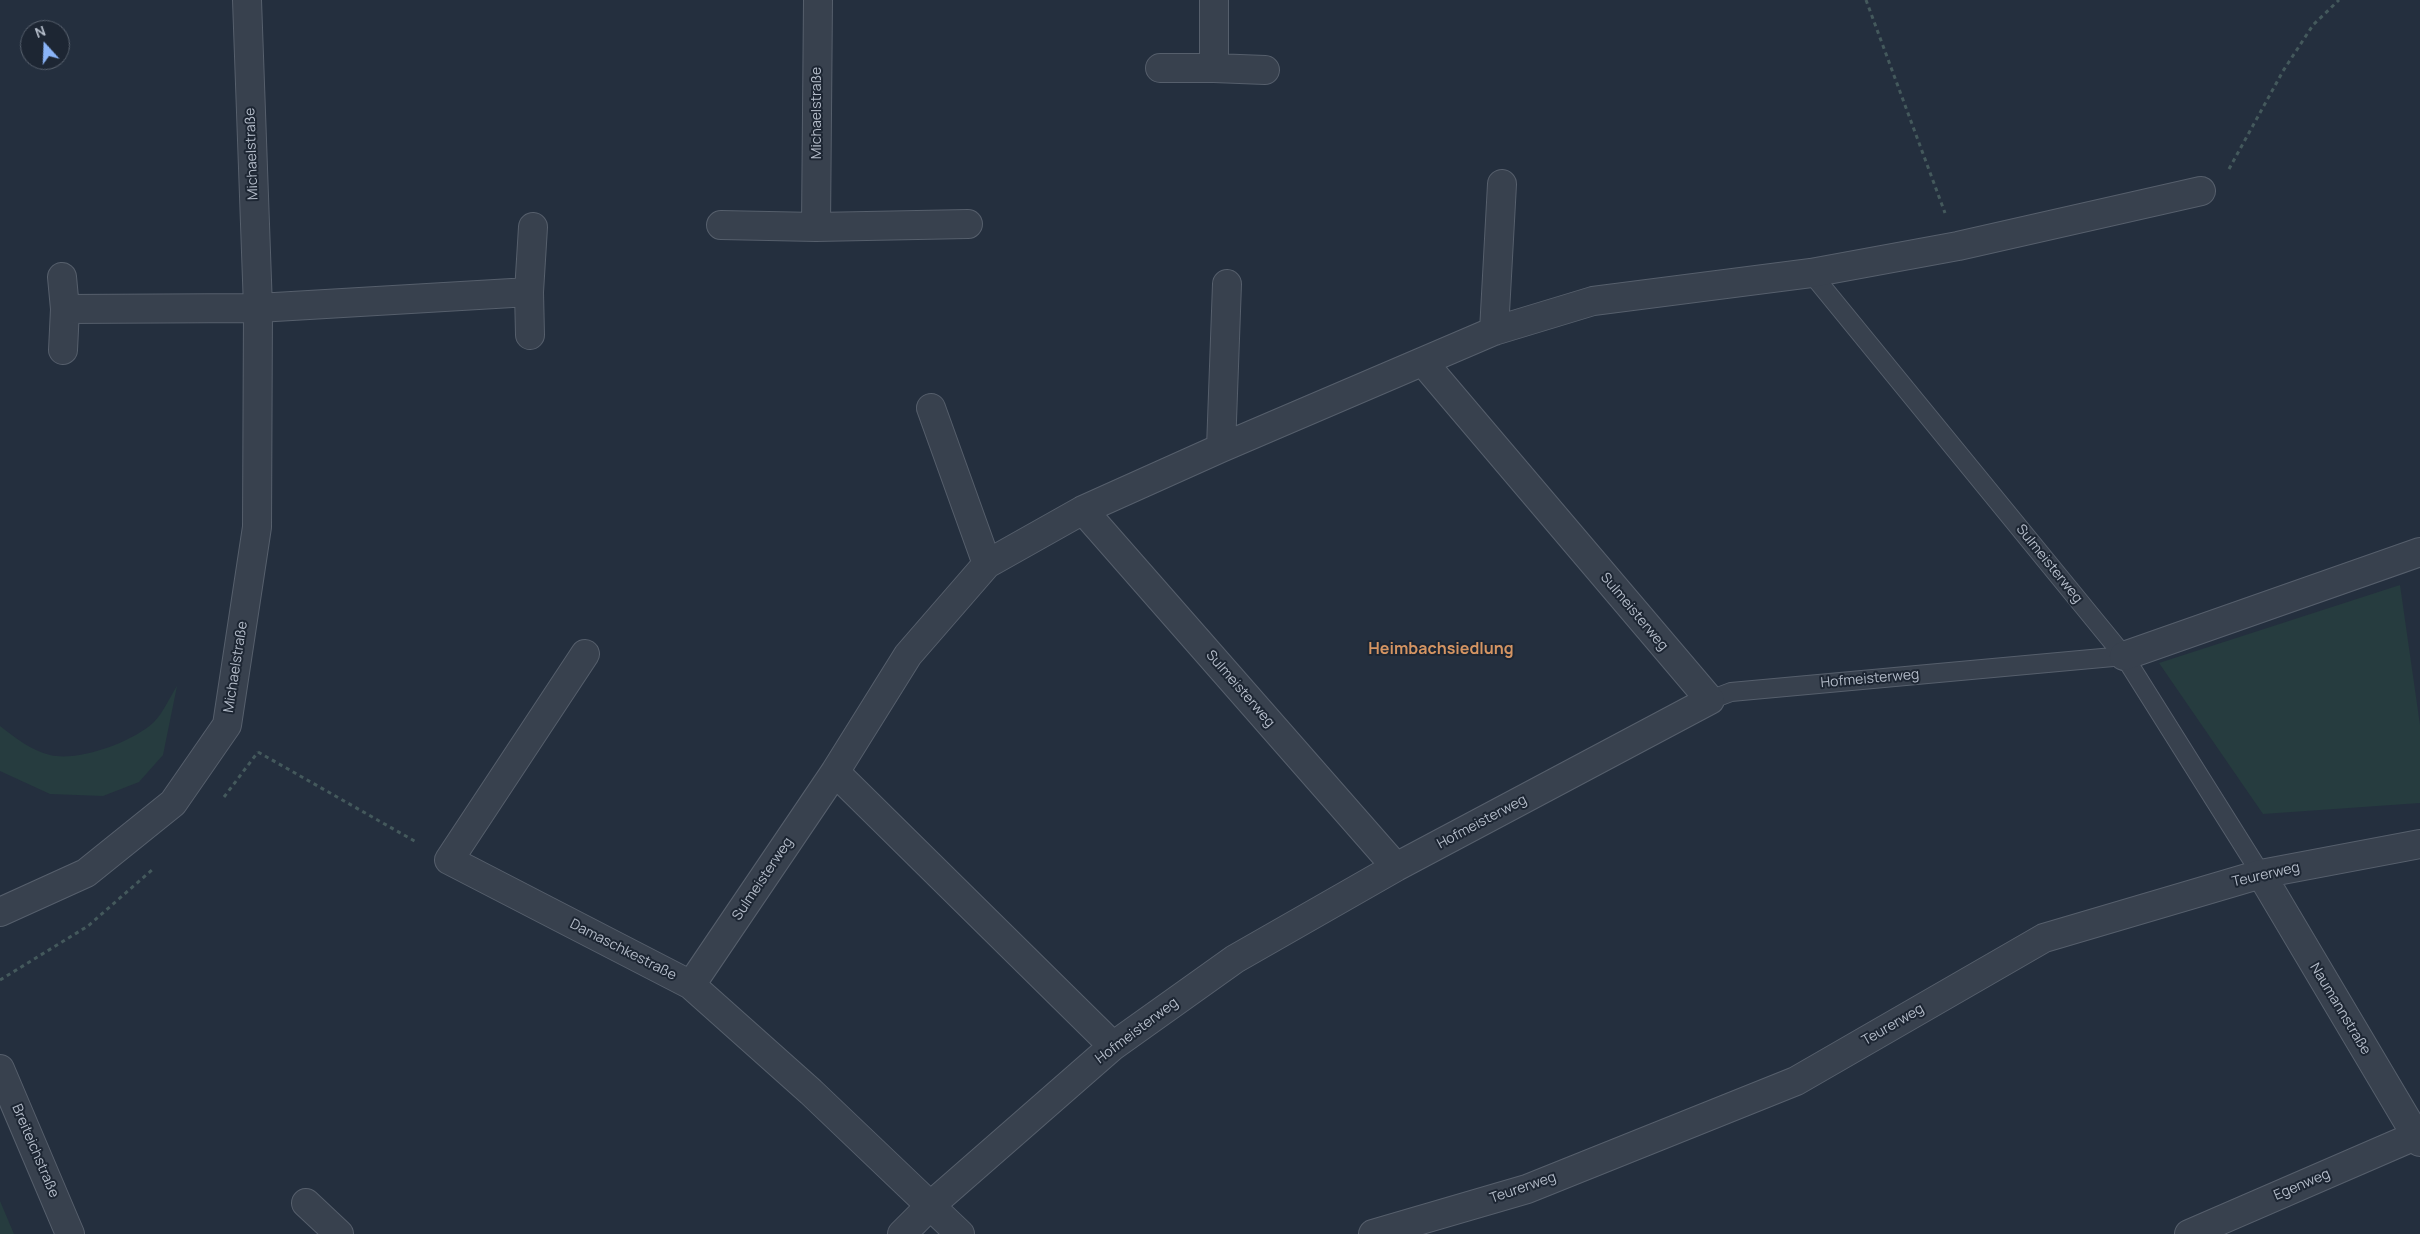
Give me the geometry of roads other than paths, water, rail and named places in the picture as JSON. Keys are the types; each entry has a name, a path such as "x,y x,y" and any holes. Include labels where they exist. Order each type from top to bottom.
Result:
{"street":[{"name":"Michaelstraße","path":"0,912 86,873 174,803 227,725 258,527 258,308 248,0"},
{"name":"Michaelstraße","path":"816,227 818,0"},
{"path":"1214,0 1214,68"},
{"path":"1160,68 1265,70"},
{"path":"1494,331 1502,184"},
{"name":"Sulmeisterweg","path":"691,985 835,772 908,655 987,564 1083,510 1221,448 1494,331 1593,301 1811,273 1958,246 2201,191"},
{"path":"721,225 816,227 968,224"},
{"path":"530,335 529,292 532,227"},
{"path":"62,277 65,309 63,350"},
{"path":"1221,448 1227,284"},
{"path":"65,309 258,308 529,292"},
{"name":"Sulmeisterweg","path":"1423,362 1710,700"},
{"path":"931,408 987,564"},
{"name":"Sulmeisterweg","path":"1083,510 1396,867"},
{"path":"2124,656 2420,552"},
{"name":"Damaschkestraße","path":"584,654 449,860 691,985 811,1092 960,1234"},
{"name":"Hofmeisterweg","path":"902,1234 930,1206 1113,1046 1234,959 1396,867 1710,700"},
{"path":"835,772 1113,1046"},
{"name":"Teurerweg","path":"1373,1234 1527,1189 1796,1082 2044,938 2261,874 2420,844"},
{"name":"Naumannstraße","path":"2261,874 2418,1139"},
{"name":"Breiteichstraße","path":"0,1069 70,1234"},
{"name":"Egenweg","path":"2189,1234 2418,1139"},
{"path":"306,1203 339,1234"}],"lane":[{"name":"Sulmeisterweg","path":"1811,273 2124,656 2261,874"},
{"name":"Hofmeisterweg","path":"1710,700 1731,692 2124,656"}],"district":[{"name":"Heimbachsiedlung","path":"1441,650"}]}
